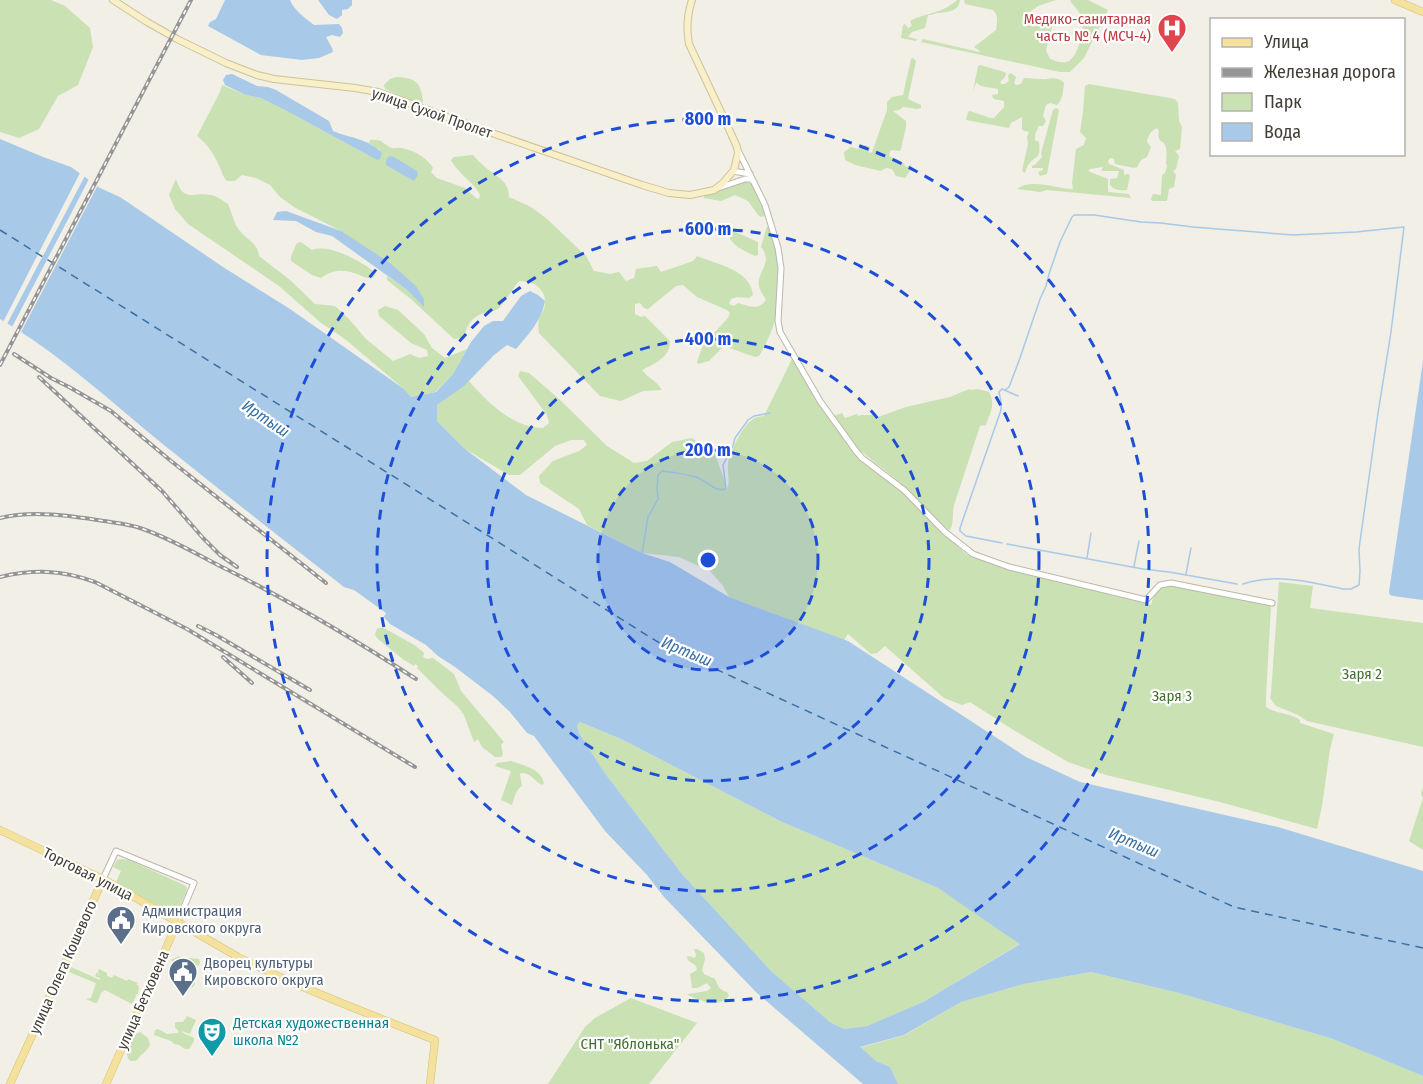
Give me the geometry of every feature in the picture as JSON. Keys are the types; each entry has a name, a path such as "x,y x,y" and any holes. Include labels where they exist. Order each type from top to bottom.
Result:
{"main road":[{"name":"улица Сухой Пролет","path":"113,0 177,39 257,75 378,92 669,193 690,195 714,190"},
{"path":"692,0 687,19 689,44 737,147 738,159 733,171 714,190"},
{"path":"1395,0 1423,12"},
{"name":"Торговая улица","path":"0,830 103,879 255,966 330,999 435,1040 430,1084"},
{"name":"улица Олега Кошевого","path":"10,1084 103,879"},
{"name":"улица Бетховена","path":"106,1084 178,921"}],"street":[{"path":"737,147 770,218 780,258 778,324 780,332 820,401 856,451 904,490 957,542 973,554 998,564 1146,600 1160,585 1171,583 1272,603"},
{"path":"733,171 750,174"},
{"path":"714,190 748,179 755,183"},
{"name":"улица Олега Кошевого","path":"103,879 116,851 194,883"},
{"name":"улица Бетховена","path":"178,921 194,883"}],"green space":[{"path":"0,0 51,0 65,6 90,28 93,47 78,85 58,96 39,129 19,138 0,132"},
{"path":"960,0 955,9 928,15 925,28 912,32 908,37 917,39 916,41 901,38 903,25 905,24 908,28 912,26 910,21 946,8"},
{"path":"964,0 1056,0 1031,11 1032,15 1049,19 1053,24 1046,50 1050,59 1062,62 1073,58 1079,47 1082,33 1081,16 1070,0 1088,0 1108,10 1084,58 1070,72 1060,72 921,42 923,39 979,52 974,47 996,30 997,17 993,10 965,4"},
{"path":"913,58 916,61 908,99 921,105 921,108 903,107 893,111 906,121 906,127 900,151 892,150 889,155 901,161 906,167 911,165 912,168 905,178 896,176 892,169 886,168 881,171 855,165 845,160 844,152 851,147 858,149 865,145 870,147 869,153 872,152 887,110 887,102 892,97 903,95"},
{"path":"980,65 1006,73 1001,84 1009,81 1008,75 1011,73 1016,77 1014,83 1016,85 1021,84 1024,78 1056,78 1064,83 1059,103 1046,105 1043,116 1046,121 1043,126 1039,126 1035,134 1035,140 1039,142 1039,154 1028,165 1025,173 1022,171 1029,132 1022,130 1022,117 1011,123 1009,128 966,120 970,111 994,118 1004,107 1004,101 995,99 992,95 998,94 998,89 976,83 973,91"},
{"path":"396,77 416,82 421,90 423,102 417,104 385,89 384,85"},
{"path":"1089,84 1175,99 1178,103 1179,121 1182,127 1180,149 1175,151 1179,156 1176,169 1173,171 1176,175 1174,187 1169,189 1167,201 1152,201 1151,199 1153,194 1161,195 1162,175 1167,166 1165,145 1159,138 1157,128 1148,138 1147,142 1151,147 1147,157 1141,160 1137,167 1115,164 1114,159 1110,158 1108,161 1109,164 1124,170 1124,175 1130,176 1127,190 1118,190 1110,185 1110,179 1117,178 1119,171 1101,171 1103,167 1088,171 1108,179 1108,192 1129,194 1131,198 1017,189 1037,184 1073,189 1076,149 1084,145 1086,138 1080,132 1085,86"},
{"path":"222,85 246,95 261,98 377,160 380,150 369,143 370,140 378,140 392,148 406,149 424,158 433,168 431,172 437,178 465,188 479,199 480,195 477,190 451,160 454,157 473,155 504,182 509,197 531,207 547,219 586,256 594,271 610,274 619,272 626,281 634,278 636,269 657,266 661,272 693,261 697,256 731,269 746,279 751,286 753,295 749,298 731,299 729,304 760,306 766,300 759,281 766,258 761,247 767,226 776,242 779,276 778,310 769,337 759,356 755,357 724,346 709,361 698,364 703,345 730,313 697,297 683,285 676,286 648,309 640,303 635,304 635,314 645,316 670,341 665,356 642,370 662,390 643,391 621,401 600,396 539,333 539,317 544,309 545,297 540,288 531,283 519,281 499,308 481,314 472,320 464,336 454,339 387,280 387,276 423,305 424,299 341,231 294,207 280,197 270,185 256,178 242,175 235,181 227,181 211,150 197,136"},
{"path":"1056,108 1059,110 1047,174 1040,176 1038,172 1043,168 1032,168 1032,166 1042,157 1041,153 1053,110"},
{"path":"176,179 179,187 186,194 211,195 228,204 237,226 255,245 259,256 290,280 315,304 335,306 366,339 393,361 410,354 419,358 428,356 427,350 411,343 379,316 378,310 385,306 398,310 424,334 432,348 445,358 467,349 453,374 435,392 411,397 345,339 320,322 279,286 188,224 175,209 169,195"},
{"path":"750,180 765,211 764,216 758,215 748,201 735,195 721,201 704,198 704,195"},
{"path":"726,228 758,242 758,255 755,256 742,250 723,230"},
{"path":"301,242 312,250 328,249 346,255 376,273 373,278 341,271 329,273 321,278 312,275 291,261 297,243"},
{"name":"Заря 3","path":"792,359 810,389 858,456 902,491 966,554 1005,568 1151,605 1157,590 1166,584 1271,605 1266,707 1296,718 1300,720 1300,723 1334,734 1317,829 1220,802 1106,775 1068,762 970,702 962,705 944,698 885,646 877,653 871,654 848,634 844,640 729,597 710,571 679,557 642,553 587,525 579,509 540,483 539,476 553,461 579,451 587,445 584,440 571,440 555,446 520,475 509,475 465,449 437,421 437,405 469,381 492,405 511,419 521,424 543,428 549,423 547,415 518,376 520,371 529,373 607,446 634,463 647,461 672,442 692,438 715,454 726,491 729,481 728,463 738,438 746,425 764,416"},
{"path":"969,389 989,392 992,405 986,425 980,426 954,505 950,530 894,478 860,451 833,416 842,413 845,418 857,414 858,416 875,415 878,417 906,407 950,397"},
{"name":"Заря 2","path":"1279,582 1313,586 1310,608 1423,623 1423,747 1307,721 1276,706 1270,698"},
{"path":"378,628 384,628 416,646 424,653 423,657 433,658 454,674 461,691 504,742 501,745 503,754 501,757 495,757 482,747 478,739 474,742 464,715 458,707 417,668 418,666 404,660 378,639 375,635"},
{"path":"580,722 621,739 782,822 938,888 1021,943 923,1002 867,1026 844,1029 830,1022 771,971 682,874 604,772 579,733 577,725"},
{"path":"511,761 535,771 544,783 542,785 525,773 521,773 522,786 517,791 512,805 501,800 511,771 495,766 497,763"},
{"path":"1423,798 1423,850 1409,841"},
{"path":"122,859 184,885 187,888 186,893 177,912 169,912 116,882 121,871 113,867 117,860"},
{"path":"694,949 704,953 702,970 704,974 715,979 720,989 727,992 729,996 725,1000 709,1003 688,995 711,988 707,983 692,988 690,974 697,970 687,957 695,958"},
{"path":"179,956 182,960 199,959 199,965 187,970 198,975 196,979 193,977 195,984 193,987 187,987 177,971 171,971 176,962 171,960"},
{"path":"71,967 100,980 95,976 97,972 100,977 99,969 112,978 114,975 138,983 136,984 139,986 138,994 135,995 132,1004 105,990 95,1003 86,999 91,998 96,983 69,972"},
{"path":"1091,972 1179,993 1333,1039 1423,1076 1423,1084 898,1084 890,1067 876,1061 859,1048 905,1035 961,1002 1024,984"},
{"name":"СНТ \"Яблонька\"","path":"631,998 697,1023 649,1084 548,1084 585,1027 595,1018"},
{"path":"187,1016 196,1020 190,1034 182,1031 194,1038 189,1049 154,1035 155,1030 158,1029 167,1034 179,1032 175,1023 183,1022"},
{"path":"140,1032 148,1038 150,1045 137,1060 132,1061 127,1056 127,1051 131,1040"}],"water":[{"path":"225,0 290,0 297,10 314,25 339,24 343,33 340,37 332,35 326,37 333,52 319,58 302,60 261,55 208,26 216,19"},
{"path":"318,0 352,0 352,5 342,10 342,15 337,19 329,15"},
{"path":"232,74 257,86 276,90 329,121 333,131 359,139 377,148 382,153 380,159 377,160 261,98 246,95 225,85 223,80 226,75"},
{"name":"Иртыш","path":"0,139 71,167 100,188 120,197 290,309 404,389 411,397 436,392 453,374 471,342 484,326 493,321 503,321 521,296 530,291 538,295 545,301 541,315 516,349 507,345 464,386 437,405 437,421 465,449 526,495 642,553 670,562 729,597 848,641 1026,757 1080,782 1278,827 1423,871 1423,1076 1333,1039 1179,993 1091,972 1024,984 961,1002 904,1035 860,1047 876,1061 890,1067 898,1084 863,1084 757,993 664,897 647,875 605,831 534,736 527,733 493,696 426,645 390,624 384,617 386,613 354,590 344,587 186,463 64,363 0,319","holes":["580,722 621,739 782,822 938,888 1020,944 923,1002 867,1026 844,1029 830,1022 771,971 682,874 604,772 579,733 577,725"]},
{"path":"392,156 417,171 418,175 414,181 386,165 388,157"},
{"path":"286,211 341,231 390,263 416,286 424,299 424,307 406,289 332,236 316,232 296,221 273,220 277,212"},
{"path":"1423,361 1423,600 1393,596 1389,592"}],"pier":[{"path":"81,171 86,174 6,326 2,324"},
{"path":"90,177 99,183 20,334 11,329"}],"waterway":[{"path":"1005,390 1009,387 1020,358 1060,242 1074,215 1094,215 1141,222 1293,235 1404,227 1359,549 1359,585 1351,589 1343,589 1306,581 1280,579 1243,584"},
{"path":"1002,543 966,536 960,528 1001,410 999,392 1002,389 1018,396"},
{"path":"642,554 648,517 658,499 658,475 662,471 684,474 696,477 718,489 726,489 723,465 735,438 748,420 754,416 770,413"},
{"path":"1087,558 1091,533"},
{"path":"1134,566 1139,541"},
{"path":"1007,544 1237,584"},
{"path":"1186,574 1191,548"}],"ferry route":[{"path":"0,230 661,644 1234,907 1423,948"}],"railway":[{"path":"0,365 191,0"},
{"path":"14,354 51,378 111,411 326,583"},
{"path":"39,377 162,491 220,555 237,567"},
{"path":"0,518 26,514 65,516 127,525 151,532 299,608 416,679"},
{"path":"0,577 48,572 71,575 95,582 187,629 415,767"},
{"path":"198,626 310,690"},
{"path":"223,657 252,683"}],"place":[{"name":"Медико-санитарная часть № 4 (МСЧ-4)","path":"1172,54"},
{"name":"Администрация Кировского округа","path":"121,946"},
{"name":"Дворец культуры Кировского округа","path":"183,998"},
{"name":"Детская художественная школа №2","path":"212,1058"}]}
